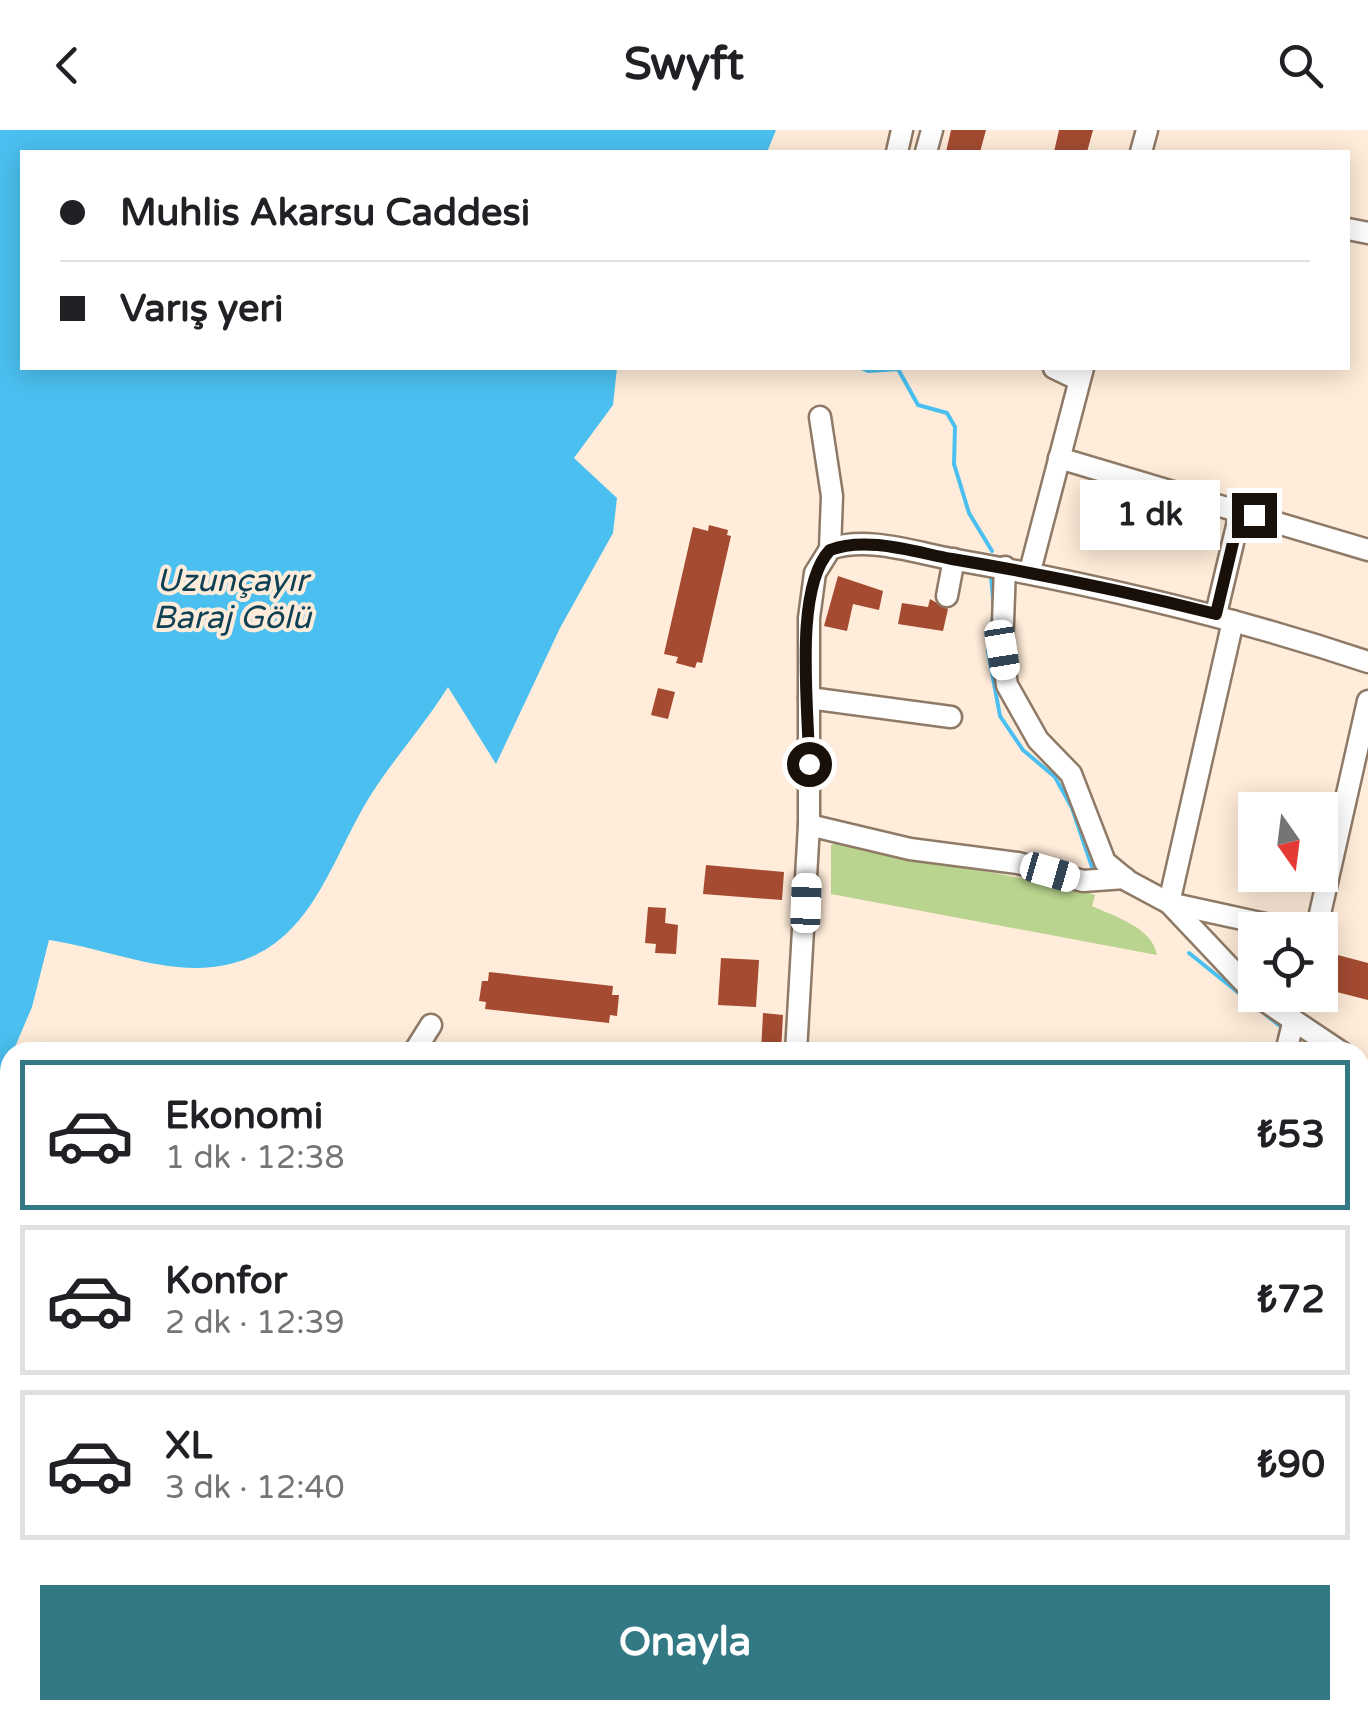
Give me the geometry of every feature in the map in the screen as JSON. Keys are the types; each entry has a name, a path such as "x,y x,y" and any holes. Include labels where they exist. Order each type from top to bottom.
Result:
{"street":[{"path":"1030,572 1081,374"},
{"path":"820,417 832,496 830,550"},
{"path":"1059,458 1241,509 1368,550"},
{"path":"1170,903 1225,618 1241,509"},
{"path":"797,1042 810,825 812,588 821,559 830,550 859,544 1030,572 1225,618 1368,662"},
{"path":"947,596 954,559"},
{"path":"1005,568 1002,650 1007,685 1038,740 1072,774 1105,862 1170,903 1238,918"},
{"path":"809,698 951,718"},
{"path":"1320,912 1368,701"},
{"path":"810,825 910,849 1018,863 1084,881 1125,878"},
{"path":"1170,903 1238,975"},
{"path":"1279,1012 1325,1042"},
{"path":"1287,1042 1289,1012"},
{"path":"421,1042 431,1026"}],"green space":[{"path":"838,843 1078,889 1095,895 1092,906 1140,930 1154,945 1157,955 831,894 831,845"}],"water":[{"name":"Uzunçayır Baraj Gölü","path":"0,130 776,130 768,150 20,150 20,370 617,370 613,405 574,458 617,498 613,533 560,628 496,764 448,687 372,793 310,906 290,930 266,949 236,962 199,968 143,961 49,940 32,1007 17,1042 0,1042"}],"building":[{"path":"951,130 986,130 981,150 946,150"},
{"path":"1059,130 1093,130 1088,150 1054,150"},
{"path":"709,525 728,530 727,535 731,536 702,663 697,662 695,668 676,663 678,657 664,654 693,527 708,531"},
{"path":"838,576 883,591 879,610 853,604 847,631 824,626"},
{"path":"930,599 948,609 943,631 898,624 902,603 928,607"},
{"path":"658,688 675,692 668,719 651,715"},
{"path":"706,865 784,872 782,900 703,894"},
{"path":"648,907 666,908 665,923 678,925 676,954 655,953 656,944 645,943"},
{"path":"1338,955 1368,963 1368,1000 1338,992"},
{"path":"721,958 759,960 756,1007 718,1005"},
{"path":"489,972 613,986 612,995 619,995 617,1016 610,1015 609,1023 485,1009 486,1002 479,1001 482,981 488,981"},
{"path":"763,1013 783,1015 782,1042 762,1042"}],"waterway":[{"path":"866,370 883,370"},
{"path":"899,370 918,405 947,413 955,427 954,464 969,513 992,551"},
{"path":"991,576 994,609 988,651 1000,716 1023,750 1055,777 1072,808 1092,867"},
{"path":"1189,953 1280,1026"},
{"path":"1302,1038 1307,1042"}],"route":[{"path":"809,764 808,618 815,573 830,550 859,544 896,548 1128,592 1216,614 1241,509 1254,515"}]}
